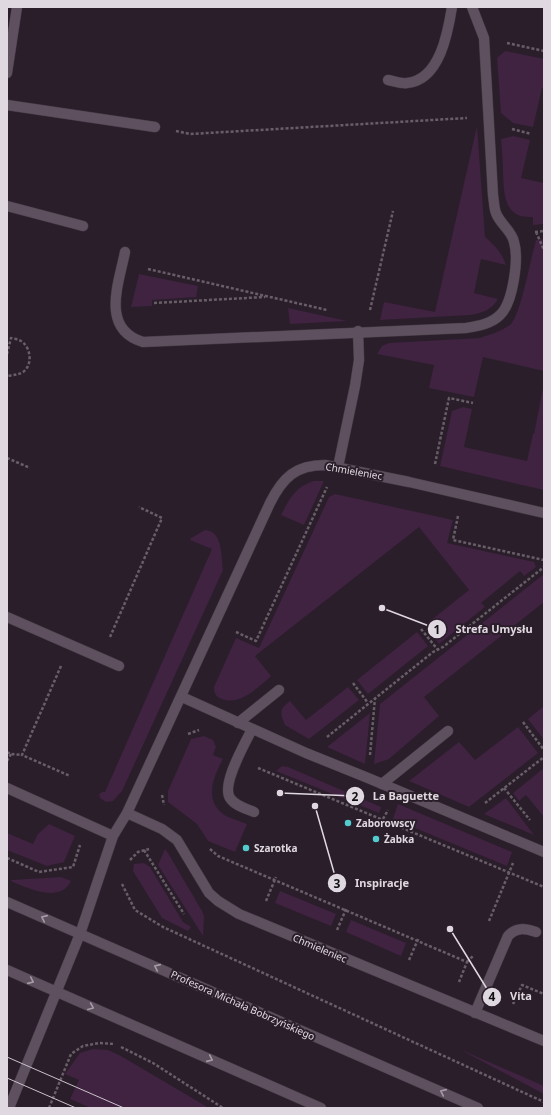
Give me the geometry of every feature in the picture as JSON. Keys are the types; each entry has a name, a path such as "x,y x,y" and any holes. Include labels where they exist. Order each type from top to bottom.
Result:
{"street":[{"path":"7,73 17,7"},
{"path":"388,80 406,84 423,76 430,70 436,62 445,43 452,7"},
{"path":"125,252 115,303 116,313 118,320 126,334 133,339 143,342 476,326 494,320 501,315 509,300 516,267 514,241 496,214 493,195 484,38 472,7"},
{"path":"7,105 155,127"},
{"path":"7,206 83,226"},
{"path":"338,467 356,386 358,331"},
{"name":"Chmieleniec","path":"9,1108 80,934 113,836 127,813 275,494 285,479 300,469 317,465 338,467 544,513"},
{"path":"7,617 119,666"},
{"path":"238,722 279,690"},
{"path":"182,697 306,753 544,852"},
{"path":"252,729 236,762 228,788 228,794 234,803 254,812"},
{"path":"382,784 448,731"},
{"path":"7,788 113,836"},
{"name":"Chmieleniec","path":"127,813 162,829 177,840 209,893 218,901 234,911 544,1041"},
{"name":"Profesora Michała Bobrzyńskiego","path":"7,902 478,1108"},
{"path":"475,1013 508,936 512,932 520,929 536,932"},
{"path":"7,970 321,1108"}],"path":[{"path":"484,38 544,51"},
{"path":"155,127 190,134 489,117"},
{"path":"358,331 356,317 370,313 393,211"},
{"path":"544,231 536,232 544,250"},
{"path":"148,269 334,312"},
{"path":"154,304 269,297"},
{"path":"7,354 11,338 21,341 30,355 29,363 24,371 7,376"},
{"path":"434,468 449,398 473,403"},
{"path":"7,458 30,468"},
{"path":"232,638 235,631 256,641 327,487 335,489"},
{"path":"458,515 453,540 544,560"},
{"path":"349,719 433,652 438,650 544,567"},
{"path":"421,629 438,650"},
{"path":"353,683 368,703"},
{"path":"368,778 375,698"},
{"path":"201,706 186,735 203,730"},
{"path":"523,722 544,750"},
{"path":"7,752 11,754 22,754"},
{"path":"7,761 11,754"},
{"path":"464,819 544,757"},
{"path":"254,766 544,886"},
{"path":"504,788 534,825"},
{"path":"161,793 164,804 167,808"},
{"path":"383,820 389,806"},
{"path":"488,924 521,843"},
{"path":"208,847 218,856 347,908 467,962"},
{"path":"128,864 134,855 144,850 154,848"},
{"path":"144,850 184,914"},
{"path":"7,858 38,872 73,867"},
{"path":"264,904 275,878"},
{"path":"123,879 122,885 135,910 162,927 544,1102"},
{"path":"336,934 347,908"},
{"path":"407,965 419,936"},
{"path":"458,986 467,962 476,953"},
{"path":"511,1009 522,984 544,994"},
{"path":"49,1108 71,1054 83,1046 99,1043 113,1043 153,1062 224,1108"}],"shaded area":[{"path":"505,51 544,59 544,88 542,88 533,127 513,123 501,113 497,58"},
{"path":"477,126 485,237 498,250 506,265 481,259 474,293 498,299 496,303 486,310 470,315 380,320 384,302 435,312"},
{"path":"513,136 530,140 521,178 544,183 544,224 533,225 533,217 523,217 516,214 511,210 505,197 501,139"},
{"path":"544,239 544,371 483,357 474,397 429,388 434,365 377,354 382,346 389,343 480,338 504,329 511,324 515,318 536,240"},
{"path":"139,274 198,286 196,297 152,300 152,306 131,307"},
{"path":"288,308 347,321 290,324"},
{"path":"544,383 544,490 440,466 452,411 463,407 472,409 464,447 527,461"},
{"path":"314,481 324,481 304,525 281,515 294,494 302,486"},
{"path":"335,494 453,520 447,543 534,562 536,567 524,576 520,571 481,603 485,607 439,644 425,625 469,590 419,527 255,656 271,676 254,691 242,698 229,701 218,697 214,691 214,687 236,638 259,648 329,497"},
{"path":"205,530 211,531 218,539 223,570 122,791 113,801 106,802 100,798 99,794 105,792 212,549 190,540"},
{"path":"544,574 544,602 424,697 439,716 389,759 374,764 380,704"},
{"path":"417,632 428,646 368,694 357,680"},
{"path":"348,687 359,700 309,739 285,725 281,714 282,709 290,701 306,720"},
{"path":"544,706 544,740 528,719"},
{"path":"370,713 365,764 327,747"},
{"path":"518,727 538,753 469,807 409,781 459,742 475,760"},
{"path":"204,736 213,740 216,747 213,755 223,759 213,781 212,797 214,804 226,816 247,824 235,852 208,841 197,824 168,802 168,791 191,739"},
{"path":"282,766 288,767 381,807 379,813 276,771"},
{"path":"544,768 544,817 526,795 519,801 513,793"},
{"path":"506,798 534,835 484,814"},
{"path":"398,804 512,852 507,866 393,819"},
{"path":"49,824 75,836 64,862 47,866 7,850 7,833 33,844 38,834"},
{"path":"165,849 202,911 204,917 203,936 158,865"},
{"path":"144,863 150,867 183,922 191,927 188,931 162,918 133,871 134,864"},
{"path":"61,877 71,881 66,888 59,892 51,893 34,890 11,881 12,880"},
{"path":"280,891 336,914 331,926 275,903"},
{"path":"351,920 406,943 401,956 346,932"},
{"path":"93,1049 108,1050 121,1056 209,1108 91,1108 70,1099 79,1080 65,1074 80,1053"},
{"path":"459,1049 544,1086 544,1094"}],"tram line":[{"path":"7,1057 124,1108"},
{"path":"7,1078 76,1108"}],"place":[{"name":"Strefa Umysłu","path":"382,608"},
{"name":"La Baguette","path":"280,793"},
{"name":"Inspiracje","path":"315,806"},
{"name":"Zaborowscy","path":"348,823"},
{"name":"Żabka","path":"376,839"},
{"name":"Szarotka","path":"246,848"},
{"name":"Vita","path":"450,929"}]}
